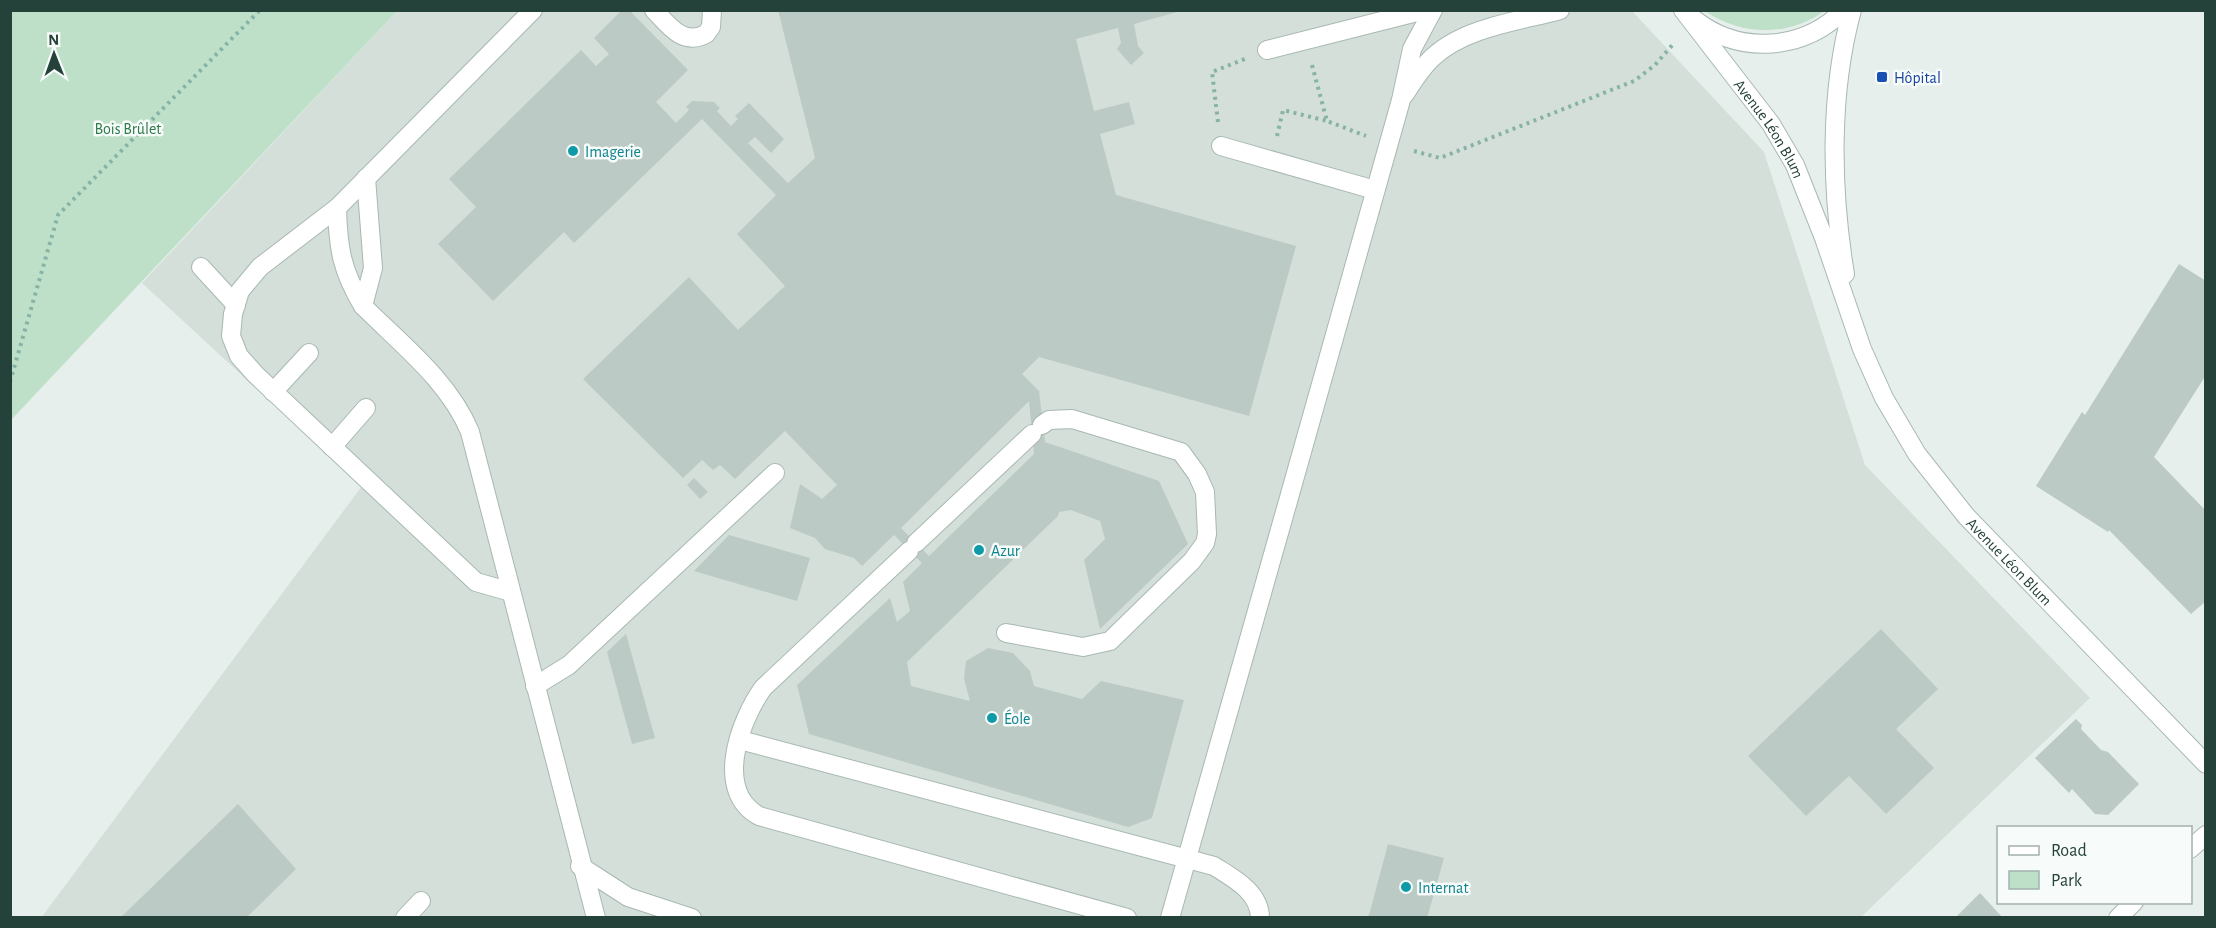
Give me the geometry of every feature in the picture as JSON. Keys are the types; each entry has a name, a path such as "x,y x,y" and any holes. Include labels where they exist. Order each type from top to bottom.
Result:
{"street":[{"path":"511,592 476,582 273,392 239,356 231,336 240,291 260,267 337,208 533,10"},
{"path":"654,10 678,35 689,39 706,34 711,27 712,10"},
{"path":"1267,50 1425,10"},
{"path":"1170,918 1401,100 1412,49 1433,10"},
{"path":"1401,100 1433,57 1448,46 1478,33 1560,10"},
{"path":"1687,15 1722,36 1742,42 1762,44 1803,37 1830,23 1844,10"},
{"name":"Avenue Léon Blum","path":"1852,10 1841,78 1835,171 1840,236 1854,328"},
{"name":"Avenue Léon Blum","path":"1687,15 1786,148 1813,209 1854,328 1884,398 1934,478 1975,524 2205,764"},
{"path":"1221,146 1375,190"},
{"path":"363,306 373,268 366,178"},
{"path":"337,208 338,249 343,269 363,306 444,387 463,414 470,432 580,866 596,918"},
{"path":"201,267 236,305"},
{"path":"273,392 309,353"},
{"path":"332,447 366,408"},
{"path":"1006,633 1083,647 1110,641 1192,561 1205,543 1207,534 1205,492 1197,474 1180,452 1072,419 1050,420 1037,430 763,688 749,712 733,772 739,800 747,809 759,816 1126,918"},
{"path":"535,686 569,664 775,473"},
{"path":"740,740 1214,866 1245,887 1260,909 1260,918"},
{"path":"2192,847 2205,835"},
{"path":"580,866 628,897 692,918"},
{"path":"405,918 421,900"},
{"path":"2118,918 2133,904"}],"path":[{"path":"10,382 58,215 260,10"},
{"path":"1271,160 1283,111 1327,121 1388,144 1440,158 1634,81 1655,65 1687,15"},
{"path":"1306,41 1327,121"},
{"path":"1221,146 1212,72 1267,50"}],"shaded area":[{"path":"397,11 1632,11 1764,152 1865,465 2090,698 1861,917 41,918 362,486 142,283"}],"green space":[{"name":"Bois Brûlet","path":"10,11 397,11 11,420"},
{"path":"1705,11 1824,11 1796,25 1765,30 1734,25"}],"building":[{"path":"622,10 629,10 688,70 656,102 676,123 689,110 686,107 692,101 714,102 720,108 717,111 731,126 738,119 735,116 749,103 784,139 771,153 755,137 748,143 788,183 815,158 778,10 1184,10 1134,24 1138,46 1144,53 1131,65 1117,49 1121,43 1118,28 1076,39 1094,111 1129,102 1135,124 1100,134 1116,195 1296,246 1249,416 1039,357 1022,374 1039,391 1045,442 1159,481 1188,544 1100,629 1084,560 1105,539 1100,521 1071,510 1059,512 1058,516 907,662 911,686 970,701 964,679 966,661 988,648 1013,653 1030,671 1034,686 1082,699 1101,681 1184,700 1152,818 1128,827 809,734 797,685 890,598 897,622 910,611 903,582 922,563 894,535 862,566 854,558 825,549 815,538 790,528 800,484 822,499 837,485 785,431 735,479 720,465 713,470 702,460 683,478 583,379 689,277 738,330 785,286 737,234 776,195 702,119 574,243 564,232 493,301 438,244 476,207 449,179 581,50 596,66 609,54 594,38","holes":["1029,401 1034,454 929,556 901,528"]},
{"path":"2179,264 2206,281 2206,375 2154,457 2206,511 2206,601 2191,614 2109,530 2108,532 2036,486 2082,412 2085,415"},
{"path":"694,478 708,492 700,499 687,485"},
{"path":"729,535 810,558 797,601 694,571"},
{"path":"1881,629 1938,689 1896,729 1934,768 1886,814 1849,776 1806,816 1748,756"},
{"path":"626,634 655,738 632,744 607,652"},
{"path":"2076,719 2082,725 2081,729 2101,750 2108,752 2139,784 2108,815 2095,814 2072,789 2069,793 2035,758"},
{"path":"238,804 296,869 246,918 120,918"},
{"name":"Internat","path":"1388,844 1444,858 1427,918 1365,918 1369,915"},
{"path":"1980,893 2003,918 1955,918"}],"place":[{"name":"Hôpital","path":"1882,77"},
{"name":"Imagerie","path":"573,151"},
{"name":"Azur","path":"979,550"},
{"name":"Éole","path":"992,718"},
{"name":"Internat","path":"1406,887"}]}
